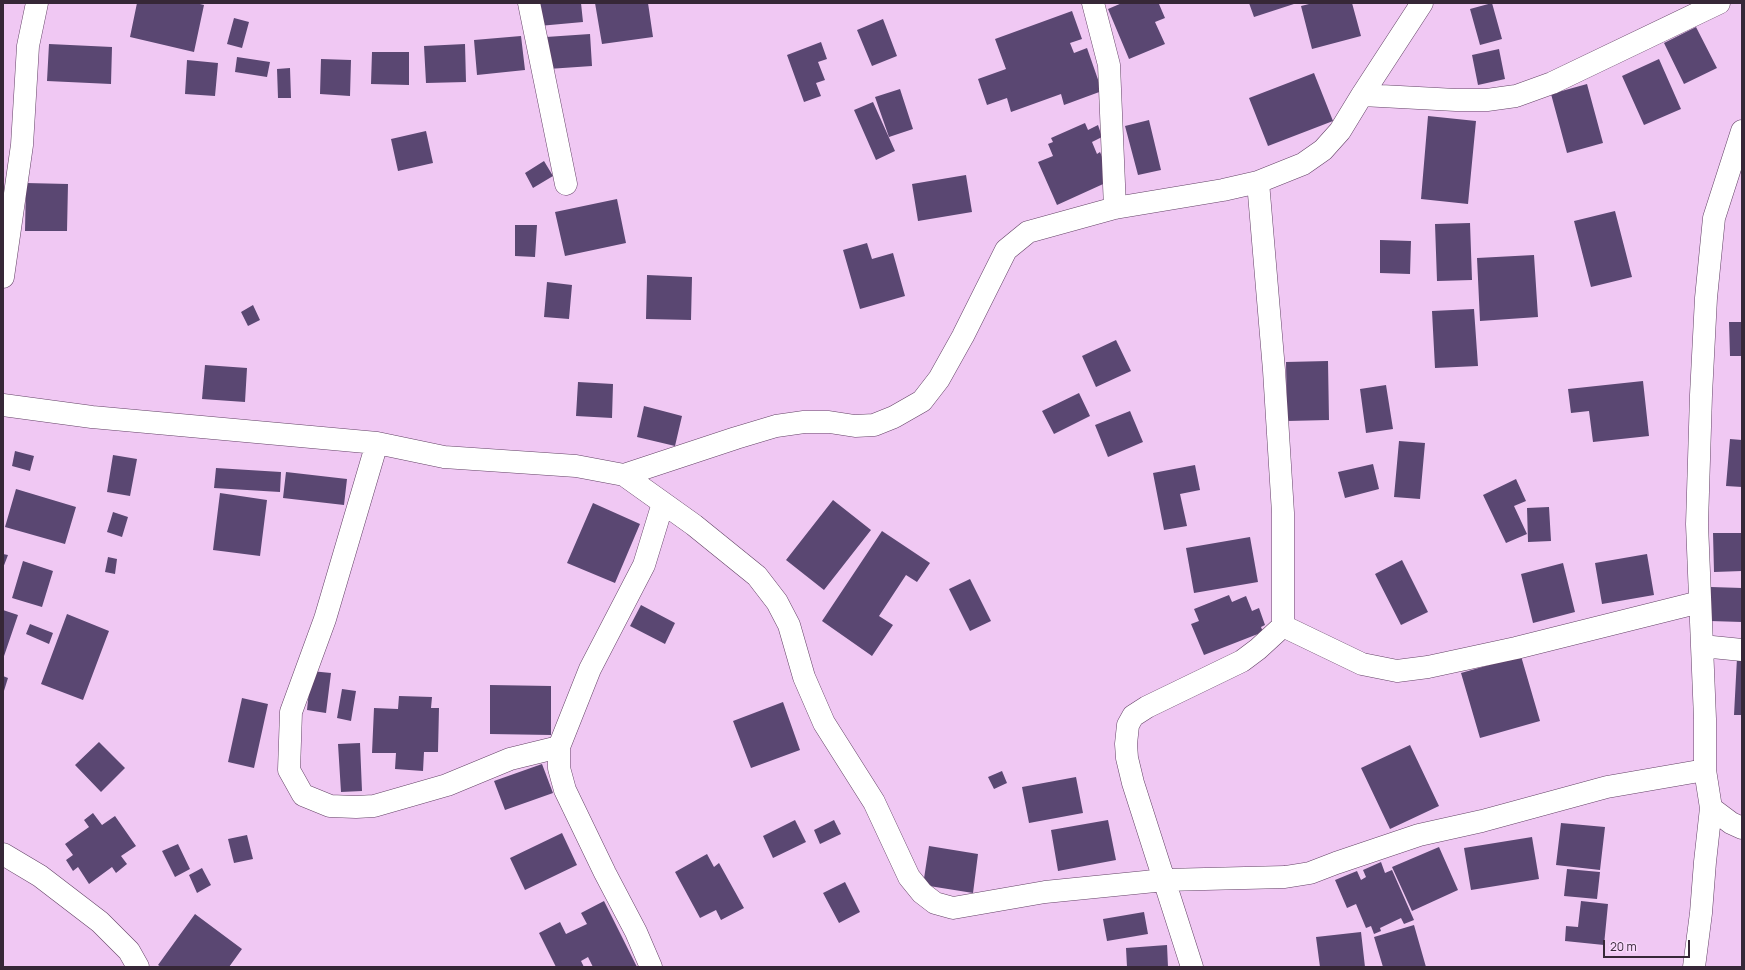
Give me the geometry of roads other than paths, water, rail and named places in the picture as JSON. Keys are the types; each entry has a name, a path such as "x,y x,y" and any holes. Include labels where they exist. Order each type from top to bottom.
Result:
{"street":[{"path":"3,278 22,145 28,46 37,3"},
{"path":"529,3 566,184"},
{"path":"1093,3 1109,65 1116,208"},
{"path":"624,475 776,426 804,422 829,422 855,426 874,425 894,417 922,400 939,379 963,336 1006,250 1028,232 1116,208 1223,190 1258,182 1303,164 1323,150 1340,131 1422,3"},
{"path":"1362,95 1456,100 1486,100 1516,96 1552,84 1719,3"},
{"path":"1694,967 1702,913 1705,862 1711,808 1706,770 1700,602 1698,509 1700,395 1706,298 1714,218 1742,131"},
{"path":"1192,967 1133,783 1127,758 1126,744 1128,725 1133,716 1242,661 1258,649 1283,626 1282,505 1274,370 1258,182"},
{"path":"3,406 92,417 377,443 444,457 576,466 624,475 663,503 757,576 777,602 789,625 804,677 824,723 874,802 909,877 922,893 935,904 953,908 1045,892 1165,880 1277,877 1310,873 1419,835 1482,821 1607,787 1706,770"},
{"path":"377,443 325,619 291,712 290,770 303,795 330,806 374,806 447,785 510,759 560,747"},
{"path":"651,967 636,932 602,867 565,790 559,768 560,747 590,669 644,565 663,503"},
{"path":"1283,626 1362,664 1397,671 1428,667 1516,648 1700,602"},
{"path":"1702,646 1742,650"},
{"path":"1711,808 1731,823 1742,828"},
{"path":"3,854 40,876 100,922 129,951 138,967"}]}
